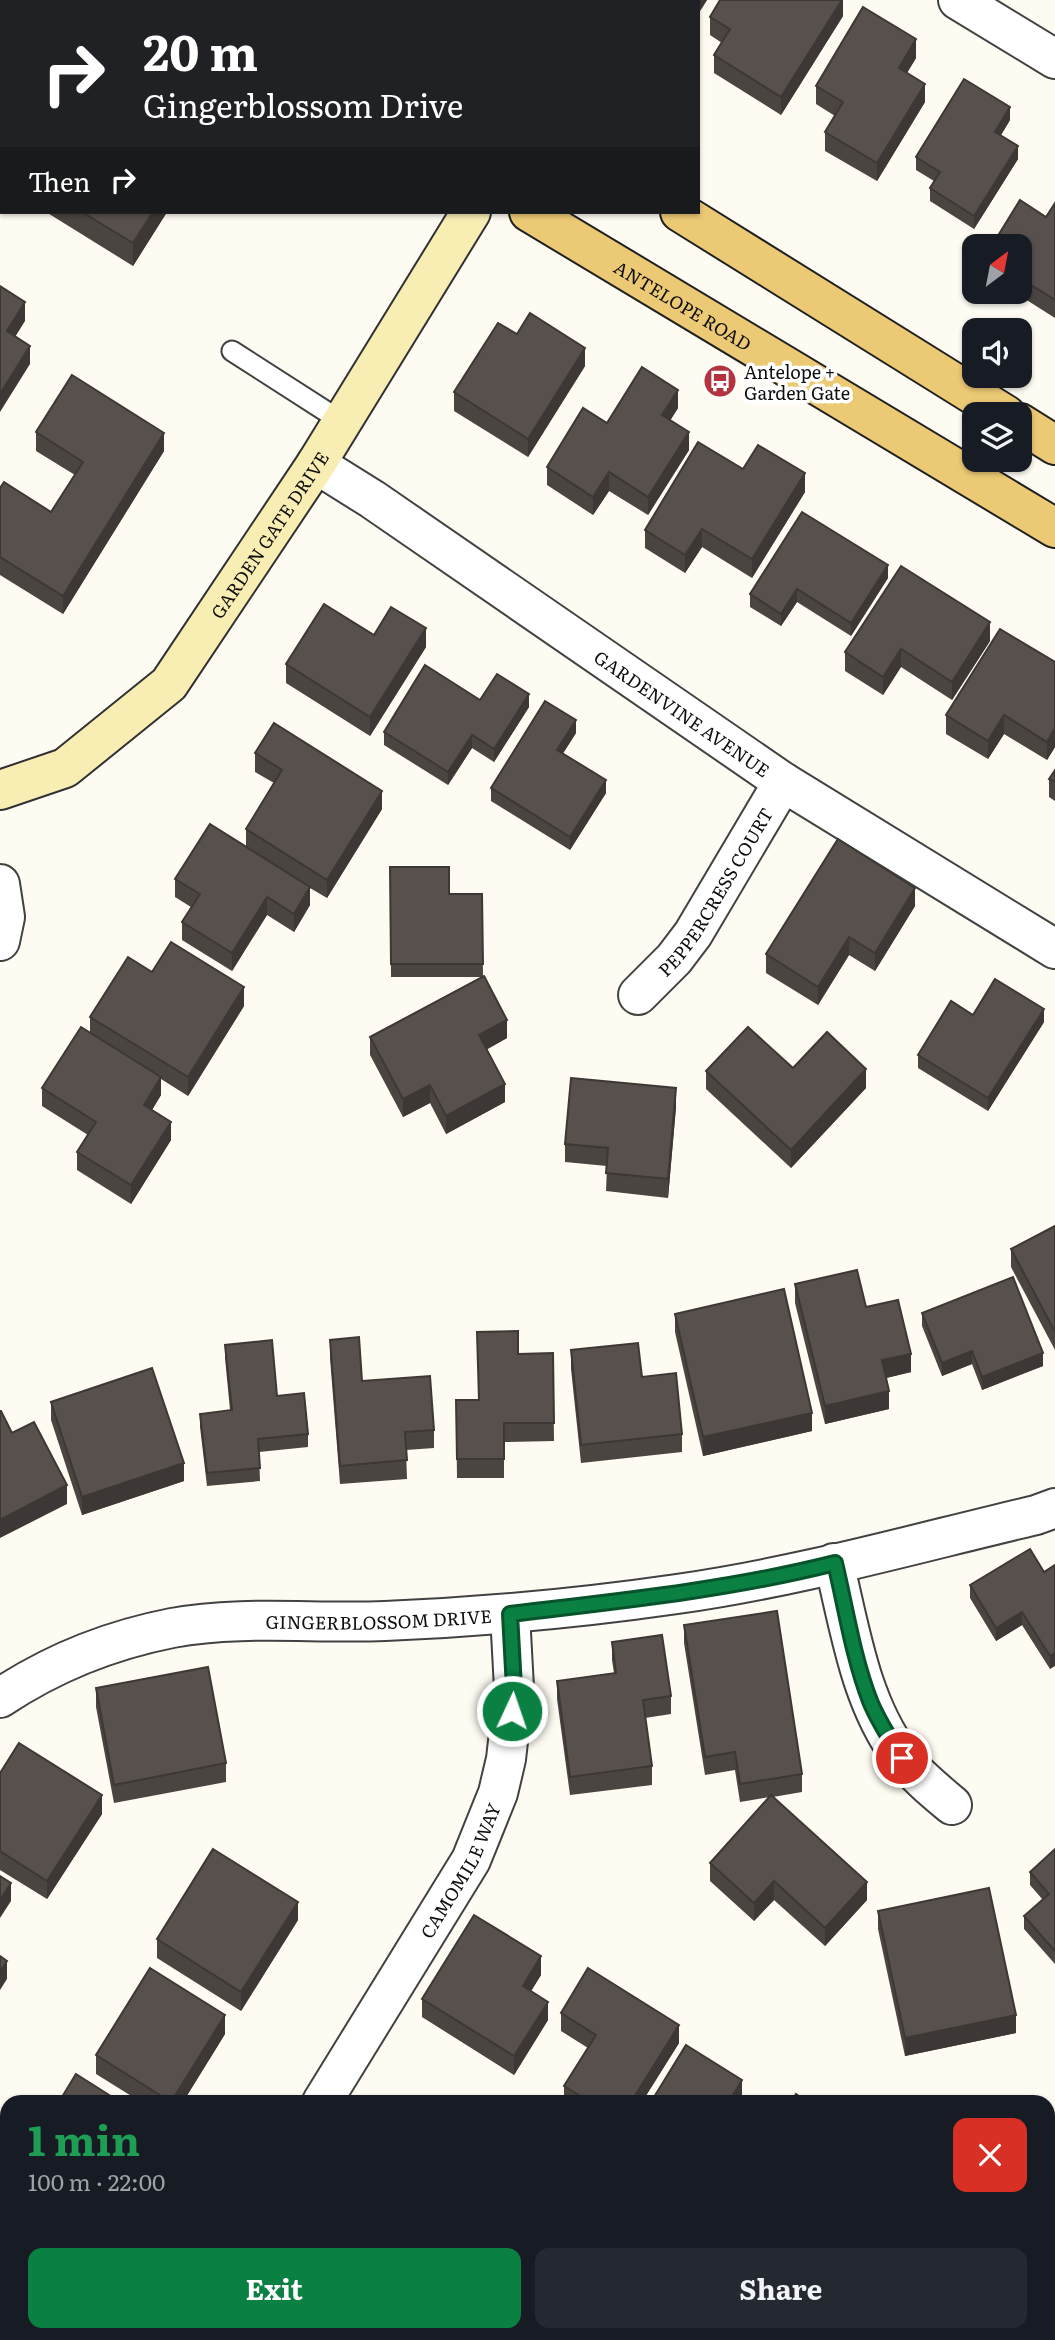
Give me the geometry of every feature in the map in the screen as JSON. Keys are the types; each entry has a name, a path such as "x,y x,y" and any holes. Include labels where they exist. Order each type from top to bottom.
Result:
{"main road":[{"name":"GARDEN GATE DRIVE","path":"0,790 65,768 169,684 316,464 470,214"},
{"name":"ANTELOPE ROAD","path":"532,214 1055,528"},
{"path":"683,214 985,402"},
{"path":"1032,431 1055,445"}],"street":[{"path":"958,0 1055,59"},
{"name":"GARDENVINE AVENUE","path":"316,464 372,499 783,782 1055,949"},
{"name":"PEPPERCRESS COURT","path":"638,995 674,959 693,934 783,782"},
{"path":"0,884 5,917 0,942"},
{"name":"GINGERBLOSSOM DRIVE","path":"0,1698 56,1666 113,1643 173,1628 235,1622 384,1621 510,1614 677,1594 802,1571 1036,1515 1055,1508"},
{"path":"835,1563 861,1671 884,1730 902,1758 923,1781 952,1805"},
{"name":"CAMOMILE WAY","path":"334,2095 471,1860 498,1793 506,1759 514,1688 510,1614"}],"lane":[{"path":"232,351 341,421"}],"building":[{"path":"720,0 842,0 781,97 714,55 730,29 710,17"},
{"path":"863,7 916,39 899,68 925,84 877,163 825,132 843,102 816,86"},
{"path":"964,79 1010,107 995,132 1018,146 974,216 930,188 940,172 916,157"},
{"path":"1020,200 1046,217 1055,203 1055,300 1032,286 1032,234 999,234"},
{"path":"85,214 152,214 133,243"},
{"path":"0,286 25,302 7,331 30,346 0,394"},
{"path":"530,313 585,348 528,439 454,392 498,323 517,334"},
{"path":"642,367 678,390 662,415 689,432 648,497 609,472 593,497 547,467 583,408 607,423"},
{"path":"72,375 164,433 63,596 0,557 0,488 4,482 51,512 83,462 36,432"},
{"path":"698,442 743,469 758,445 805,473 752,559 702,529 685,555 645,530"},
{"path":"802,512 888,565 851,623 797,589 781,614 750,594"},
{"path":"901,566 990,622 952,682 901,649 883,677 845,652"},
{"path":"324,604 374,635 391,607 426,628 370,717 286,664"},
{"path":"1000,629 1055,662 1055,728 1047,742 1004,715 988,741 946,715"},
{"path":"425,665 480,700 497,674 529,694 494,749 472,735 448,772 384,732"},
{"path":"545,701 576,720 557,750 606,780 570,837 491,788"},
{"path":"274,723 382,791 327,880 246,829 282,770 255,753"},
{"path":"1055,770 1055,782 1049,779"},
{"path":"210,824 310,887 294,914 267,897 232,953 182,922 200,894 175,879"},
{"path":"838,839 915,888 875,953 849,937 818,987 766,954"},
{"path":"390,867 449,867 449,894 482,894 483,964 391,964"},
{"path":"171,942 244,987 188,1077 90,1017 128,957 152,972"},
{"path":"484,976 507,1020 479,1035 505,1084 446,1116 430,1085 403,1099 370,1037"},
{"path":"995,979 1044,1009 988,1098 918,1055 951,1001 973,1015"},
{"path":"81,1027 161,1077 144,1105 171,1122 131,1185 77,1152 96,1122 42,1088"},
{"path":"748,1027 793,1068 827,1032 866,1069 791,1150 706,1071"},
{"path":"571,1078 676,1088 668,1179 606,1173 608,1148 565,1144"},
{"path":"1055,1226 1055,1332 1011,1249"},
{"path":"857,1270 866,1307 898,1300 911,1354 882,1360 889,1391 825,1406 795,1284"},
{"path":"1013,1277 1043,1353 982,1377 972,1351 942,1363 922,1313"},
{"path":"784,1289 812,1413 703,1437 675,1314"},
{"path":"518,1331 518,1354 553,1353 554,1423 504,1423 504,1459 457,1459 456,1400 479,1400 477,1332"},
{"path":"359,1337 362,1381 430,1376 434,1430 405,1432 407,1460 340,1466 330,1340"},
{"path":"272,1340 277,1396 304,1393 308,1434 258,1439 260,1468 207,1473 200,1414 232,1410 225,1345"},
{"path":"638,1343 642,1377 676,1373 682,1434 581,1445 571,1350"},
{"path":"152,1368 184,1463 82,1497 51,1402"},
{"path":"0,1411 12,1433 34,1422 67,1485 0,1520"},
{"path":"1030,1549 1044,1572 1055,1565 1055,1653 1050,1656 1022,1612 996,1628 970,1585"},
{"path":"777,1611 802,1774 740,1784 735,1752 705,1757 684,1625"},
{"path":"662,1635 671,1696 643,1700 652,1766 570,1777 557,1681 616,1673 612,1642"},
{"path":"208,1667 226,1763 114,1785 96,1688"},
{"path":"19,1743 102,1795 47,1881 0,1851 0,1773"},
{"path":"771,1795 867,1882 825,1928 774,1881 754,1903 710,1863"},
{"path":"213,1849 298,1902 241,1992 157,1939"},
{"path":"1055,1849 1055,1951 1024,1916 1049,1894 1030,1872"},
{"path":"0,1876 11,1883 0,1900"},
{"path":"989,1888 1016,2015 905,2038 878,1911"},
{"path":"474,1915 541,1956 523,1986 548,2002 514,2056 422,1999"},
{"path":"0,1956 7,1961 0,1972"},
{"path":"150,1968 225,2015 175,2095 160,2095 96,2055"},
{"path":"588,1968 679,2025 635,2095 579,2095 564,2086 596,2035 561,2013"},
{"path":"686,2045 742,2080 733,2095 655,2095"},
{"path":"76,2074 109,2095 63,2095"}],"place":[{"name":"Antelope + Garden Gate","path":"720,381"}],"route":[{"path":"512,1711 514,1688 510,1614 677,1594 835,1563 871,1702 884,1730 902,1758"}]}
